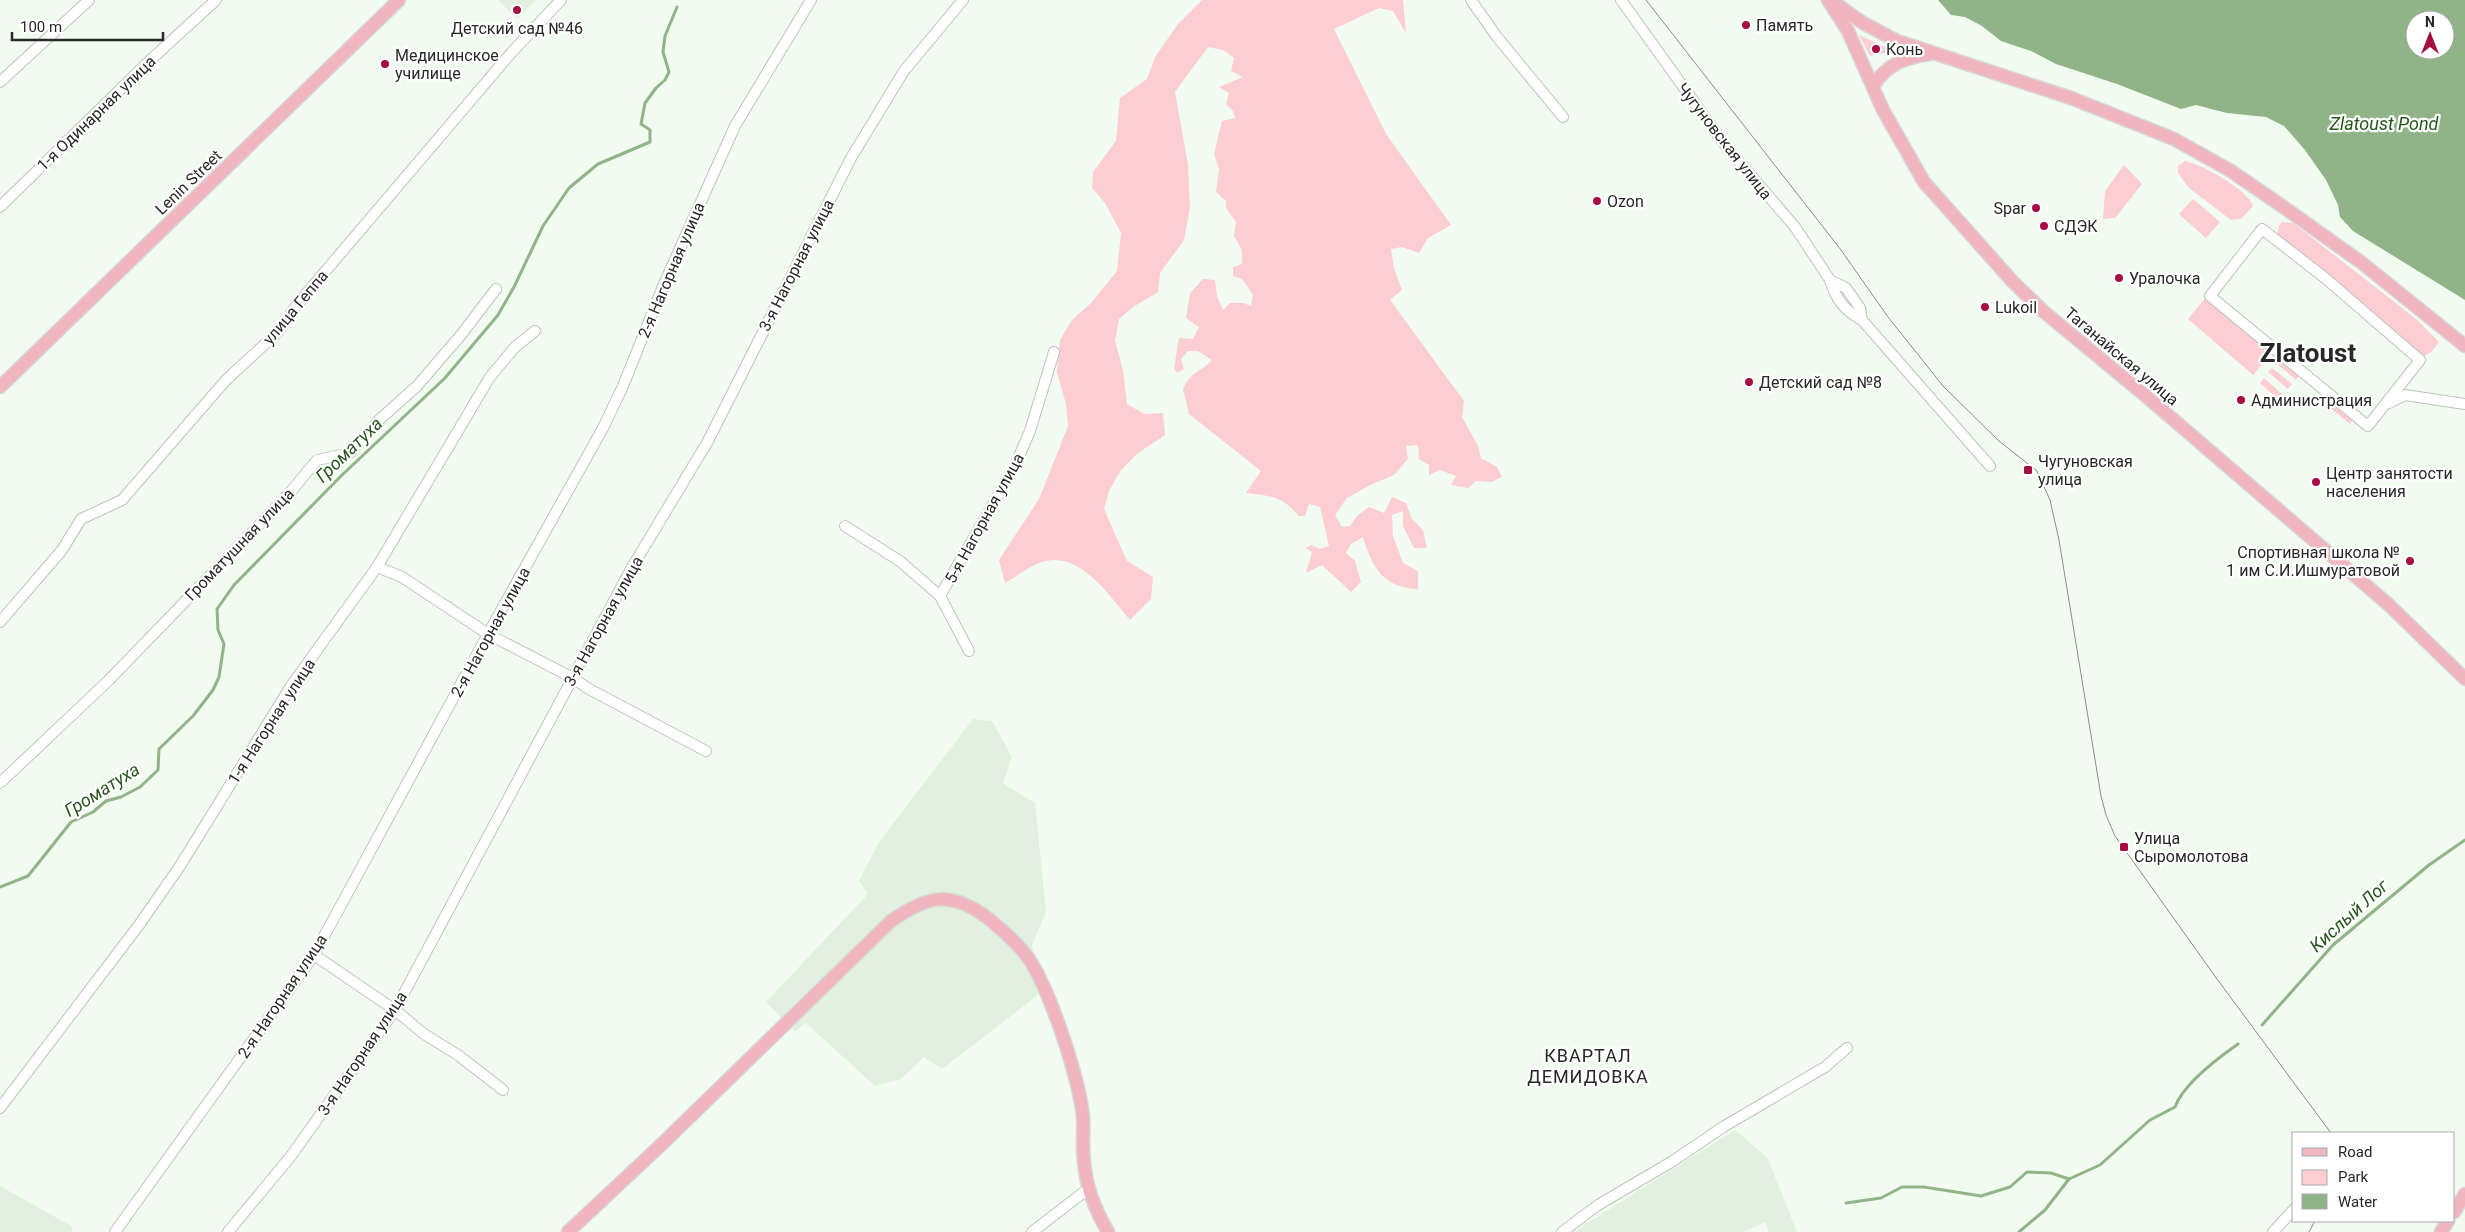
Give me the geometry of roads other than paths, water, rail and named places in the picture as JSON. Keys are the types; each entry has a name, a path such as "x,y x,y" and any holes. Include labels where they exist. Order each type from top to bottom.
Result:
{"main road":[{"name":"Lenin Street","path":"0,387 399,0"},
{"path":"1829,0 1862,23 1897,41 2080,101 2174,139 2231,171 2362,263 2465,346"},
{"name":"Таганайская улица","path":"1829,0 1848,31 1887,117 1924,182 2031,300 2389,605 2465,679"},
{"path":"1874,85 1881,74 1896,62 1934,53"},
{"path":"568,1232 663,1143 873,937 910,907 926,901 943,898 962,901 969,906 1008,935 1030,962 1049,1002 1078,1085 1083,1117 1084,1161 1088,1189 1097,1213 1108,1232"},
{"path":"2455,1210 2465,1194"}],"street":[{"path":"0,82 89,0"},
{"name":"1-я Одинарная улица","path":"0,207 144,65 216,0"},
{"name":"улица Геппа","path":"0,622 62,550 81,519 122,500 226,380 277,333 300,301 512,52 561,0"},
{"name":"2-я Нагорная улица","path":"115,1232 314,955 488,634 603,428 697,208 735,126 811,0"},
{"name":"3-я Нагорная улица","path":"228,1232 291,1156 395,1010 630,569 708,440 851,158 904,71 963,0"},
{"path":"1471,0 1497,37 1564,117"},
{"name":"Чугуновская улица","path":"1621,0 1725,145 1795,227 1830,280 1846,288 1860,308 1862,320 1990,466"},
{"path":"2262,229 2325,278 2420,360 2368,426 2210,296 2262,229"},
{"name":"Громатушная улица","path":"0,783 108,681 288,495 317,460 350,453 379,420 417,386 461,335 496,289"},
{"name":"1-я Нагорная улица","path":"0,1108 127,941 180,866 291,686 377,567 490,377 515,347 535,331"},
{"name":"5-я Нагорная улица","path":"969,651 940,596 1014,468 1030,431 1054,352"},
{"path":"2378,430 2374,422 2390,400 2406,396 2465,404"},
{"path":"845,526 901,562 940,596"},
{"path":"377,567 402,576 488,634 706,751"},
{"path":"314,955 395,1010 424,1034 458,1055 503,1090"},
{"path":"1562,1232 1598,1204 1673,1161 1722,1127 1825,1067 1847,1048"},
{"path":"1032,1232 1088,1189"},
{"path":"2273,1232 2292,1211"}],"water":[{"name":"Zlatoust Pond","path":"1938,0 2465,0 2465,300 2353,231 2340,217 2338,205 2326,180 2305,150 2284,126 2266,117 2227,113 2196,105 2181,109 2117,84 2056,64 2031,51 2001,41 1982,26 1965,17 1951,15"}],"waterway":[{"name":"Громатуха","path":"0,887 28,876 71,822 93,812 106,801 121,797 140,787 158,770 159,749 193,716 213,690 219,677 224,644 218,630 217,609 234,585 341,476 445,378 498,315 514,287 543,226 569,188 598,164 650,142 650,130 641,124 645,103 656,88 665,80 669,72 663,52 665,36 677,7"},
{"name":"Кислый Лог","path":"2262,1025 2333,945 2429,865 2465,840"},
{"name":"Кислый Лог","path":"2019,1232 2045,1210 2069,1179 2100,1165 2150,1120 2175,1107 2193,1081 2211,1064 2238,1044"},
{"path":"1846,1203 1881,1198 1902,1187 1924,1187 1981,1196 2010,1187 2027,1172 2051,1173 2069,1179"}],"tram line":[{"path":"1646,0 1841,250 1888,317 1943,386 1999,441 2037,471 2050,500 2059,540 2101,796 2106,815 2115,836 2217,979 2330,1132"},
{"path":"2309,1232 2314,1222"}],"place":[{"name":"Детский сад №46","path":"517,10"},
{"name":"Память","path":"1746,25"},
{"name":"Конь","path":"1876,49"},
{"name":"Медицинское училище","path":"385,64"},
{"name":"Ozon","path":"1597,201"},
{"name":"Spar","path":"2036,208"},
{"name":"СДЭК","path":"2044,226"},
{"name":"Уралочка","path":"2119,278"},
{"name":"Lukoil","path":"1985,307"},
{"name":"Детский сад №8","path":"1749,382"},
{"name":"Администрация","path":"2241,400"},
{"name":"Чугуновская улица","path":"2028,470"},
{"name":"Центр занятости населения","path":"2316,482"},
{"name":"Спортивная школа № 1 им С.И.Ишмуратовой","path":"2410,561"},
{"name":"Улица Сыромолотова","path":"2124,847"}],"district":[{"name":"Zlatoust","path":"2308,353"},
{"name":"КВАРТАЛ ДЕМИДОВКА","path":"1588,1066"}]}
